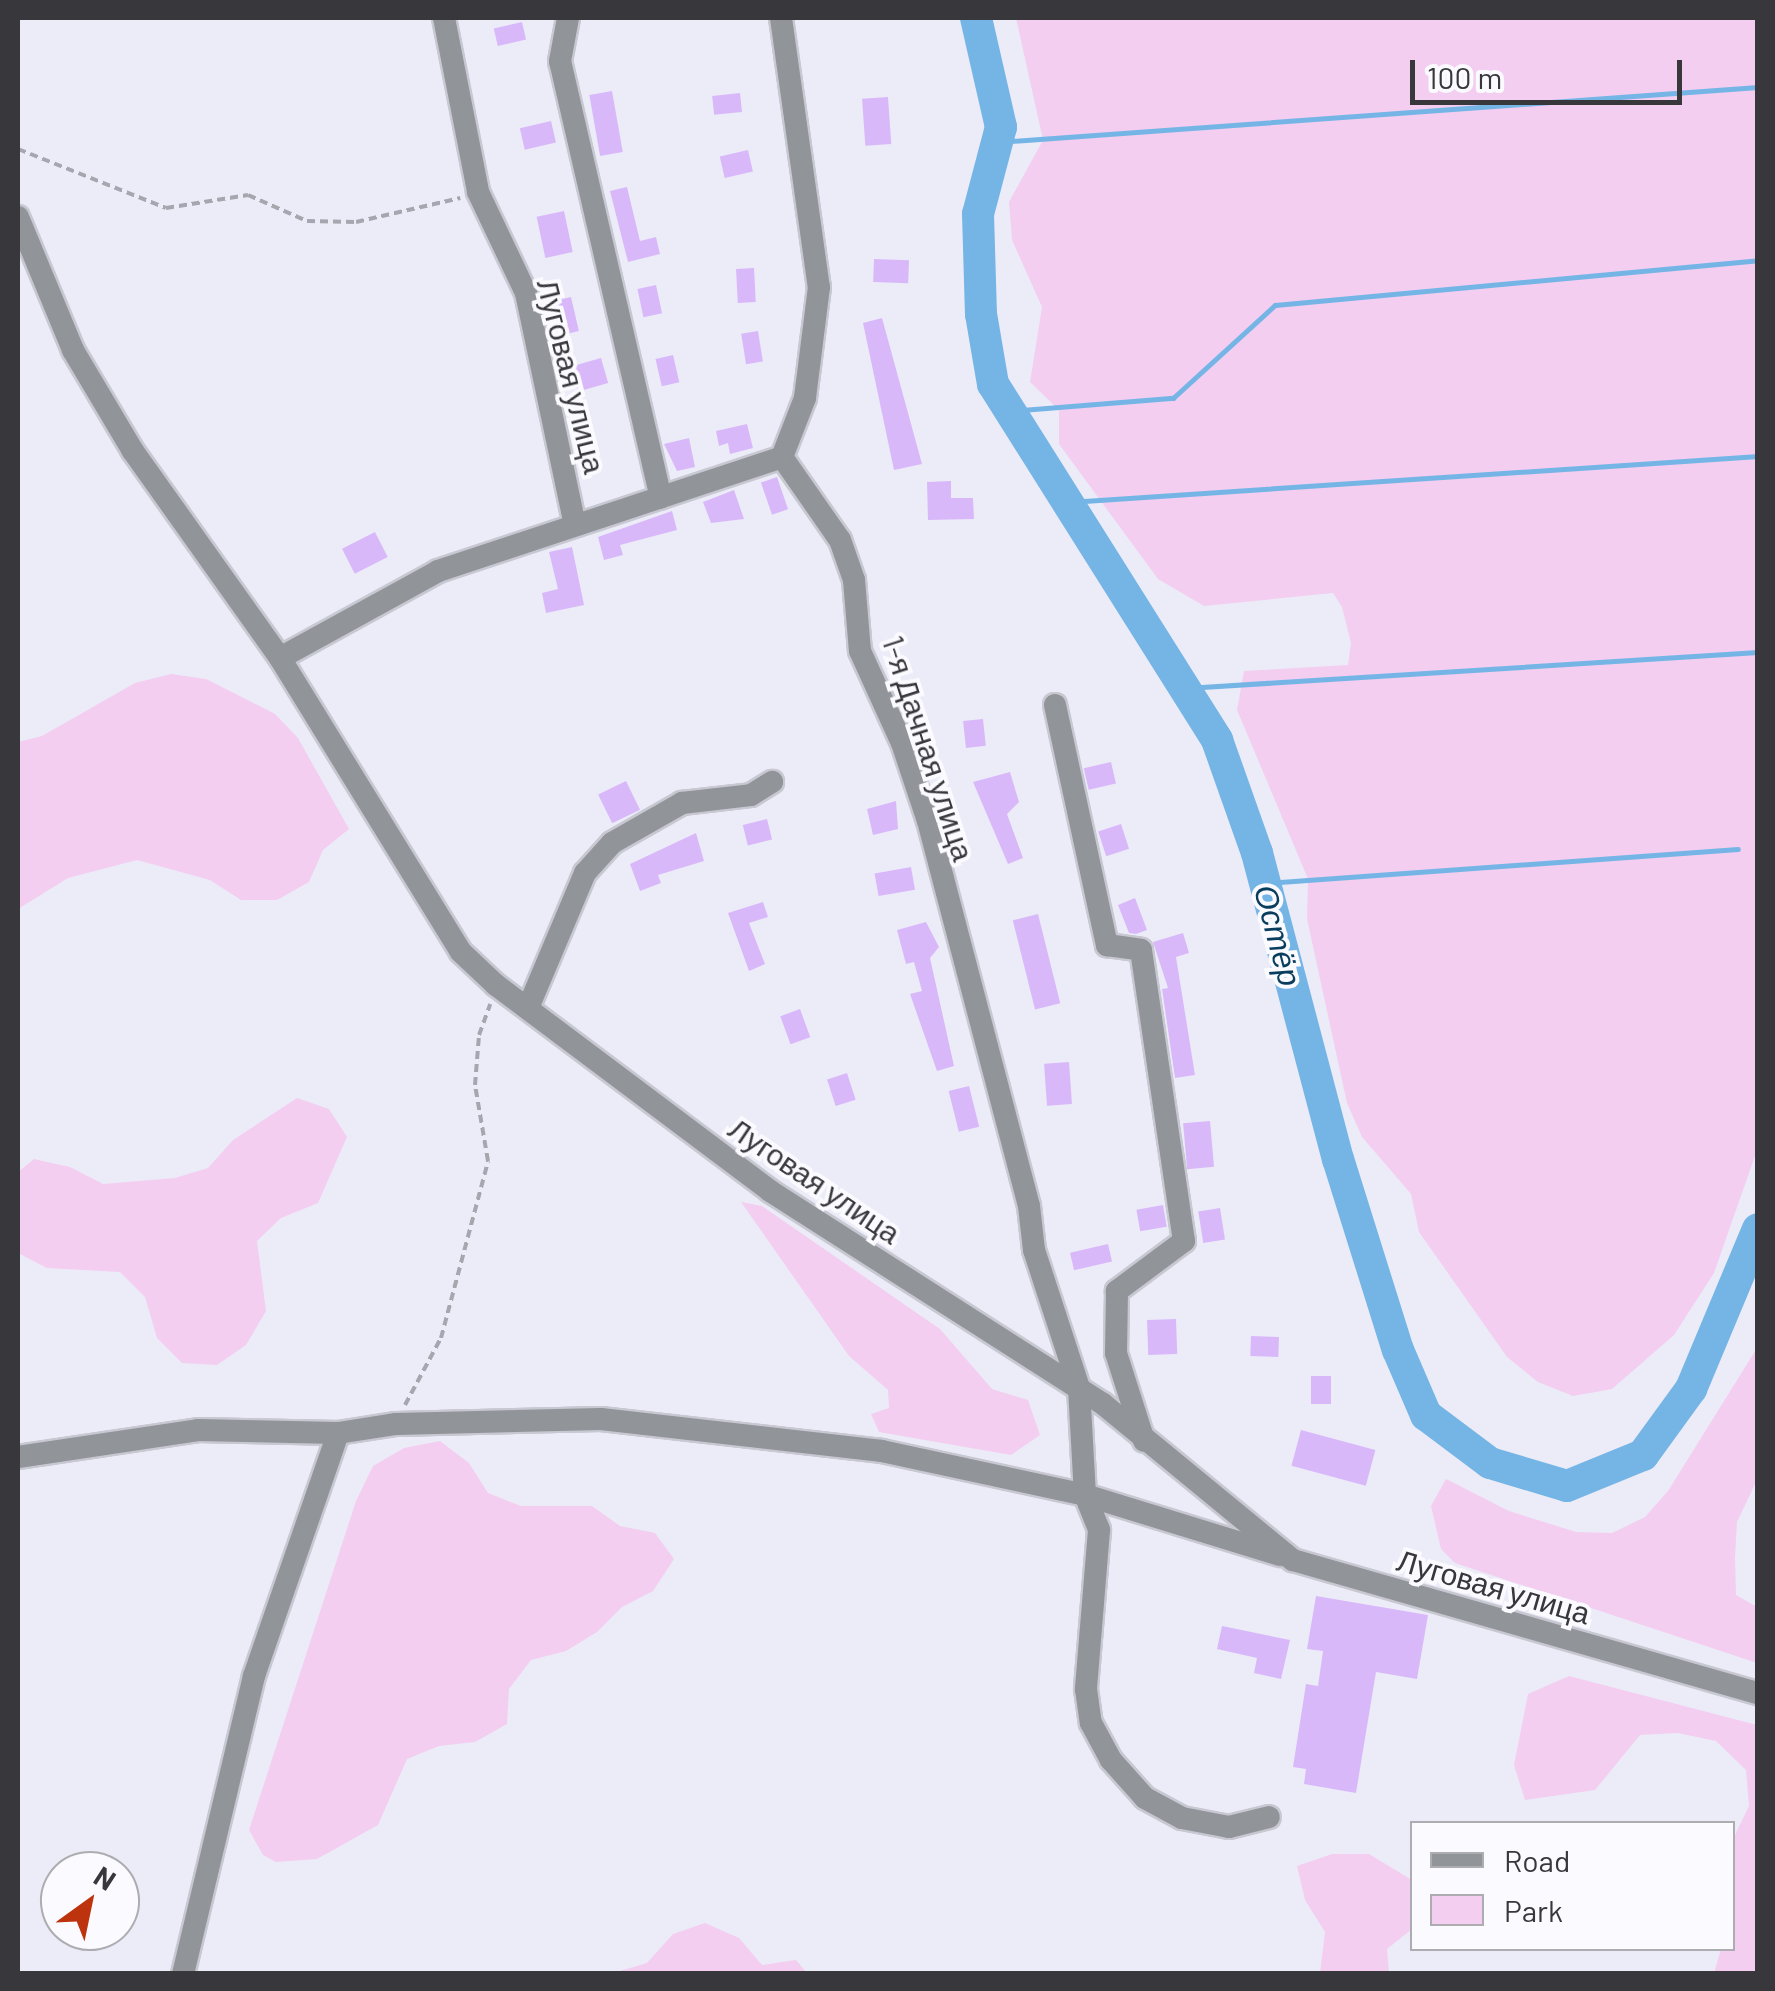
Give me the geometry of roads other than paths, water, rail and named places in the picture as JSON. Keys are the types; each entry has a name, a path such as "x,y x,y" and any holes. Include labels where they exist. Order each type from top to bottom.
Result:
{"street":[{"name":"Луговая улица","path":"444,18 478,192 526,293 574,520"},
{"name":"Луговая улица","path":"568,18 560,61 661,497"},
{"path":"781,18 819,287 806,398 782,457"},
{"path":"18,217 73,350 113,417 280,658"},
{"name":"Луговая улица","path":"782,457 661,497 574,520 438,571 280,658 461,952 496,985 770,1191 1079,1388 1293,1560 1758,1693"},
{"name":"1-я Дачная улица","path":"782,457 840,540 854,580 860,651 902,743 928,821 1029,1206 1034,1250 1079,1388 1085,1494 1099,1530 1086,1689 1091,1723 1111,1760 1145,1798 1182,1818 1229,1827 1269,1817"},
{"path":"1055,704 1108,945 1141,950 1184,1241 1117,1291 1116,1354 1145,1444"},
{"path":"528,1008 585,873 612,843 682,803 752,795 772,782"},
{"path":"18,1457 198,1430 338,1433 396,1424 600,1418 882,1452 1085,1494 1293,1560"},
{"path":"183,1974 254,1676 338,1433"}],"waterway":[{"name":"Остёр","path":"976,18 1001,127 978,214 981,314 993,384 1217,740 1257,853 1338,1159 1398,1350 1426,1415 1490,1463 1567,1486 1643,1455 1691,1389 1758,1229"},
{"path":"997,142 1758,87"},
{"path":"1010,411 1173,398 1275,305 1758,260"},
{"path":"1069,502 1758,456"},
{"path":"1186,688 1758,652"},
{"path":"1265,883 1738,849"}]}
